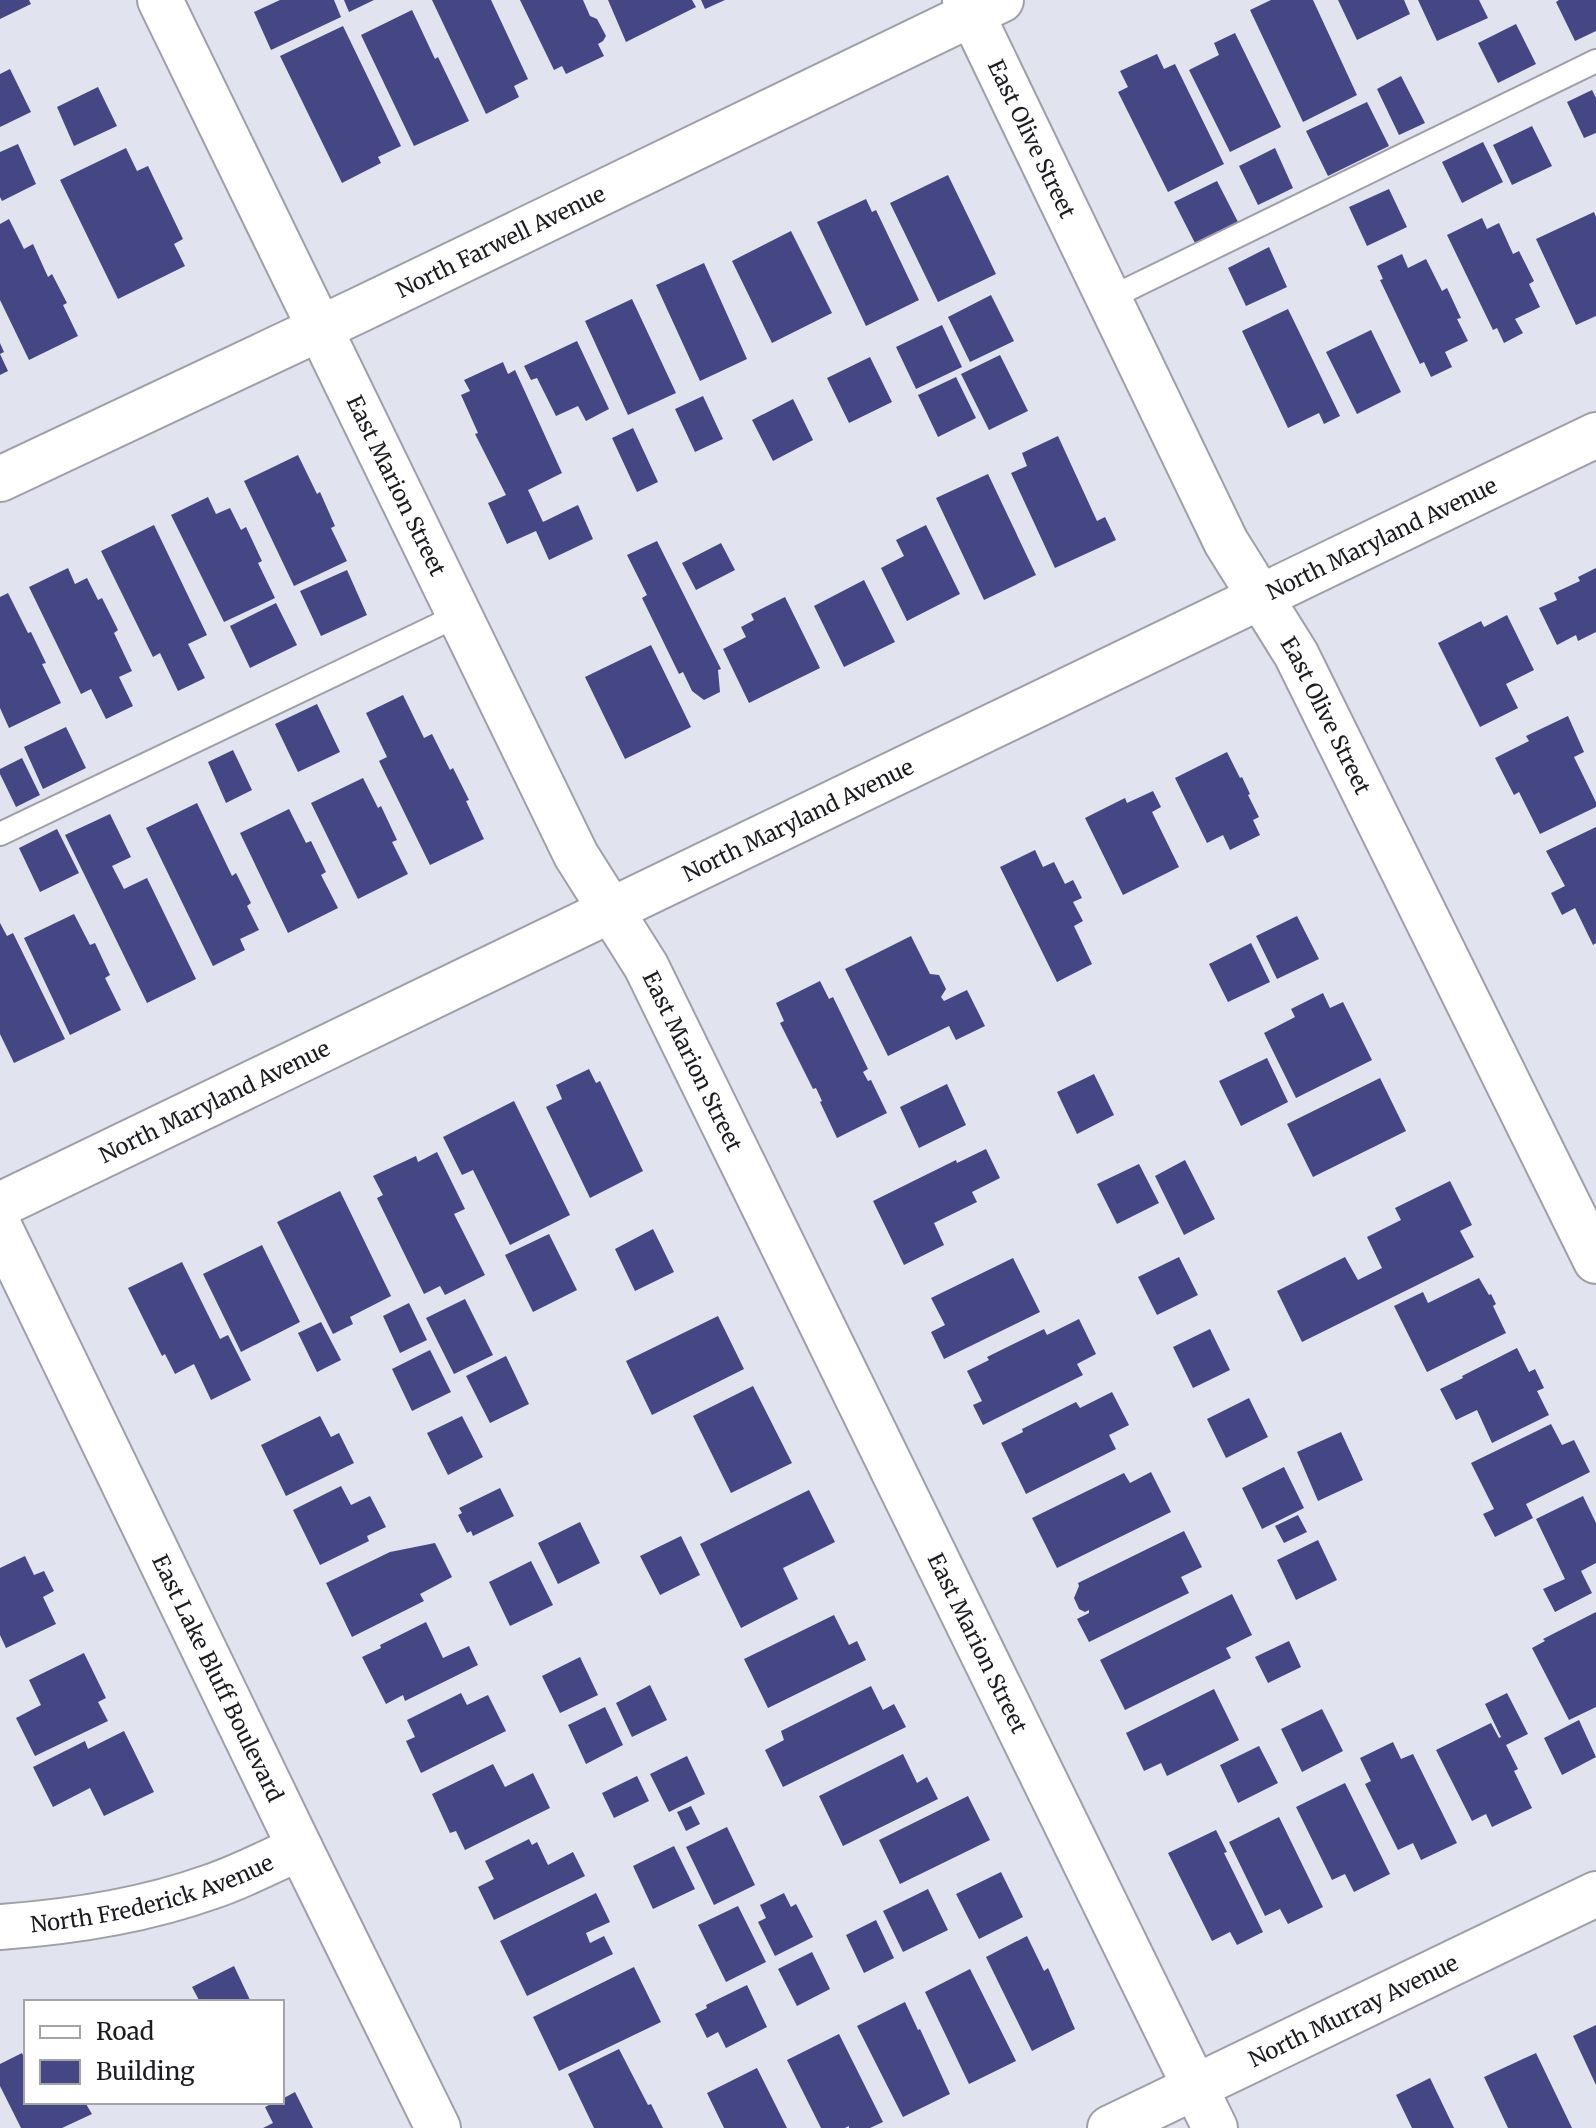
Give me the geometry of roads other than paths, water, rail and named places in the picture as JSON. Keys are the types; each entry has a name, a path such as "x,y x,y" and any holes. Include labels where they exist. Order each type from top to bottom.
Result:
{"street":[{"name":"East Marion Street","path":"160,0 576,855 646,966 1215,2128"},
{"name":"North Farwell Avenue","path":"0,479 319,328 979,5"},
{"name":"East Olive Street","path":"979,5 1108,299 1226,542 1296,654 1596,1261"},
{"name":"North Maryland Avenue","path":"0,1205 1596,435"},
{"name":"East Lake Bluff Boulevard","path":"0,1228 438,2128"},
{"name":"North Frederick Avenue","path":"0,1927 136,1910 212,1887 300,1848"},
{"name":"North Murray Avenue","path":"1110,2128 1596,1894"}],"lane":[{"path":"1108,299 1596,61"},
{"path":"0,834 459,615"}]}
